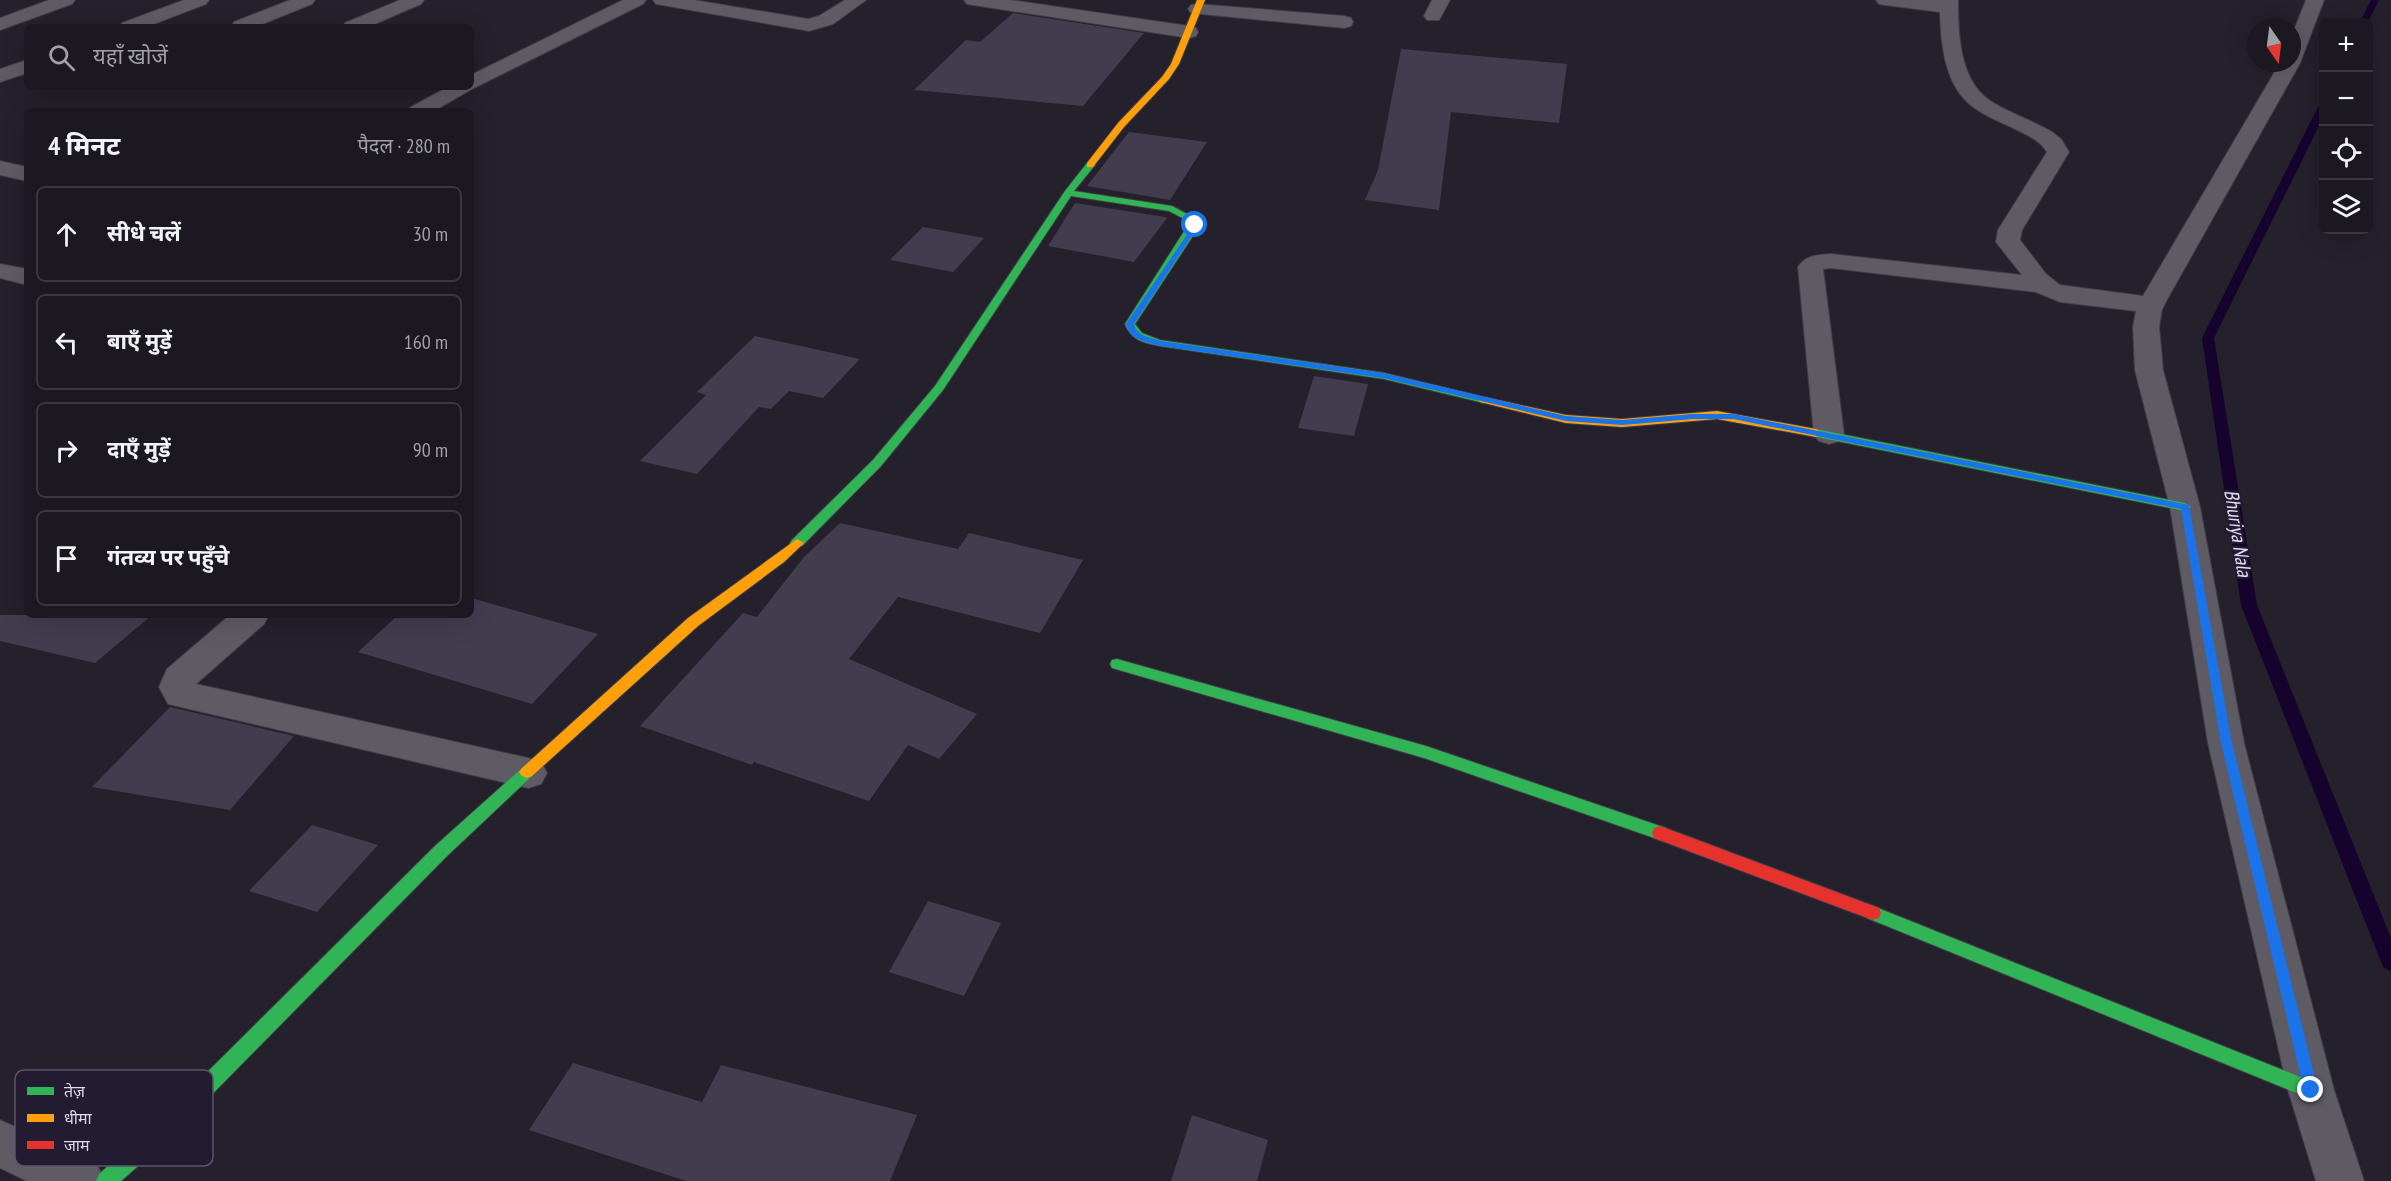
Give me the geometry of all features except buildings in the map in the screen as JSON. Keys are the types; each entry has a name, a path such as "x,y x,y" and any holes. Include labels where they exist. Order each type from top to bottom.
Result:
{"street":[{"path":"0,24 66,0"},
{"path":"137,24 200,0"},
{"path":"246,24 306,0"},
{"path":"359,24 415,0"},
{"path":"474,82 637,0"},
{"path":"662,0 809,25 826,20 856,0"},
{"path":"973,0 1189,32"},
{"path":"1885,0 1948,4 1956,63 1964,86 1983,105 2049,141 2056,148 2055,157 2007,238 2023,257 2040,285"},
{"path":"2301,36 2315,0"},
{"path":"213,1080 441,852 693,622 778,559 823,519 878,463 939,388 1068,192 1121,125 1165,79 1175,64 1199,5 1344,22"},
{"path":"0,10 57,24"},
{"path":"0,76 24,67"},
{"path":"2285,72 2151,305 2146,327 2149,370 2186,507 2226,743 2311,1090 2340,1181"},
{"path":"423,108 456,90"},
{"path":"0,168 24,173"},
{"path":"1068,192 1172,209 1195,221 1195,225 1130,324 1132,331 1141,338 1160,343 1383,376 1566,419 1622,423 1717,415 1829,435 2186,507"},
{"path":"1829,435 1810,267 1814,263 1832,261 2040,285 2060,294 2151,305"},
{"path":"0,271 24,276"},
{"path":"249,618 179,678 177,691 192,697 528,773"},
{"path":"1117,664 1398,744 1525,784 1868,910 2069,988 2311,1090"},
{"path":"0,1144 15,1151"},
{"path":"48,1166 80,1181"},
{"path":"106,1181 123,1166"}],"waterway":[{"name":"Bhuriya Nala","path":"2366,18 2375,0"},
{"name":"Bhuriya Nala","path":"2319,115 2208,338 2249,605 2391,962"}],"traffic: fast":[{"path":"797,543 877,463 939,388 1068,193 1090,165"},
{"path":"1068,193 1172,209 1195,221 1195,225 1130,324 1142,338 1160,343 1384,376 1484,400"},
{"path":"1816,433 2185,507"},
{"path":"1117,664 1426,752 1660,833"},
{"path":"213,1080 441,851 527,772"},
{"path":"1873,913 2311,1090"},
{"path":"106,1181 123,1166"}],"traffic: slow":[{"path":"1090,165 1121,125 1165,79 1175,64 1201,0"},
{"path":"1484,400 1566,419 1622,423 1717,415 1816,433"},
{"path":"527,772 693,622 779,559 797,543"}],"traffic: jam":[{"path":"1660,833 1873,913"}],"route":[{"path":"1195,225 1130,324 1132,331 1141,338 1160,343 1383,376 1566,419 1622,423 1693,416 1733,416 2186,507 2226,743 2311,1090"}]}
